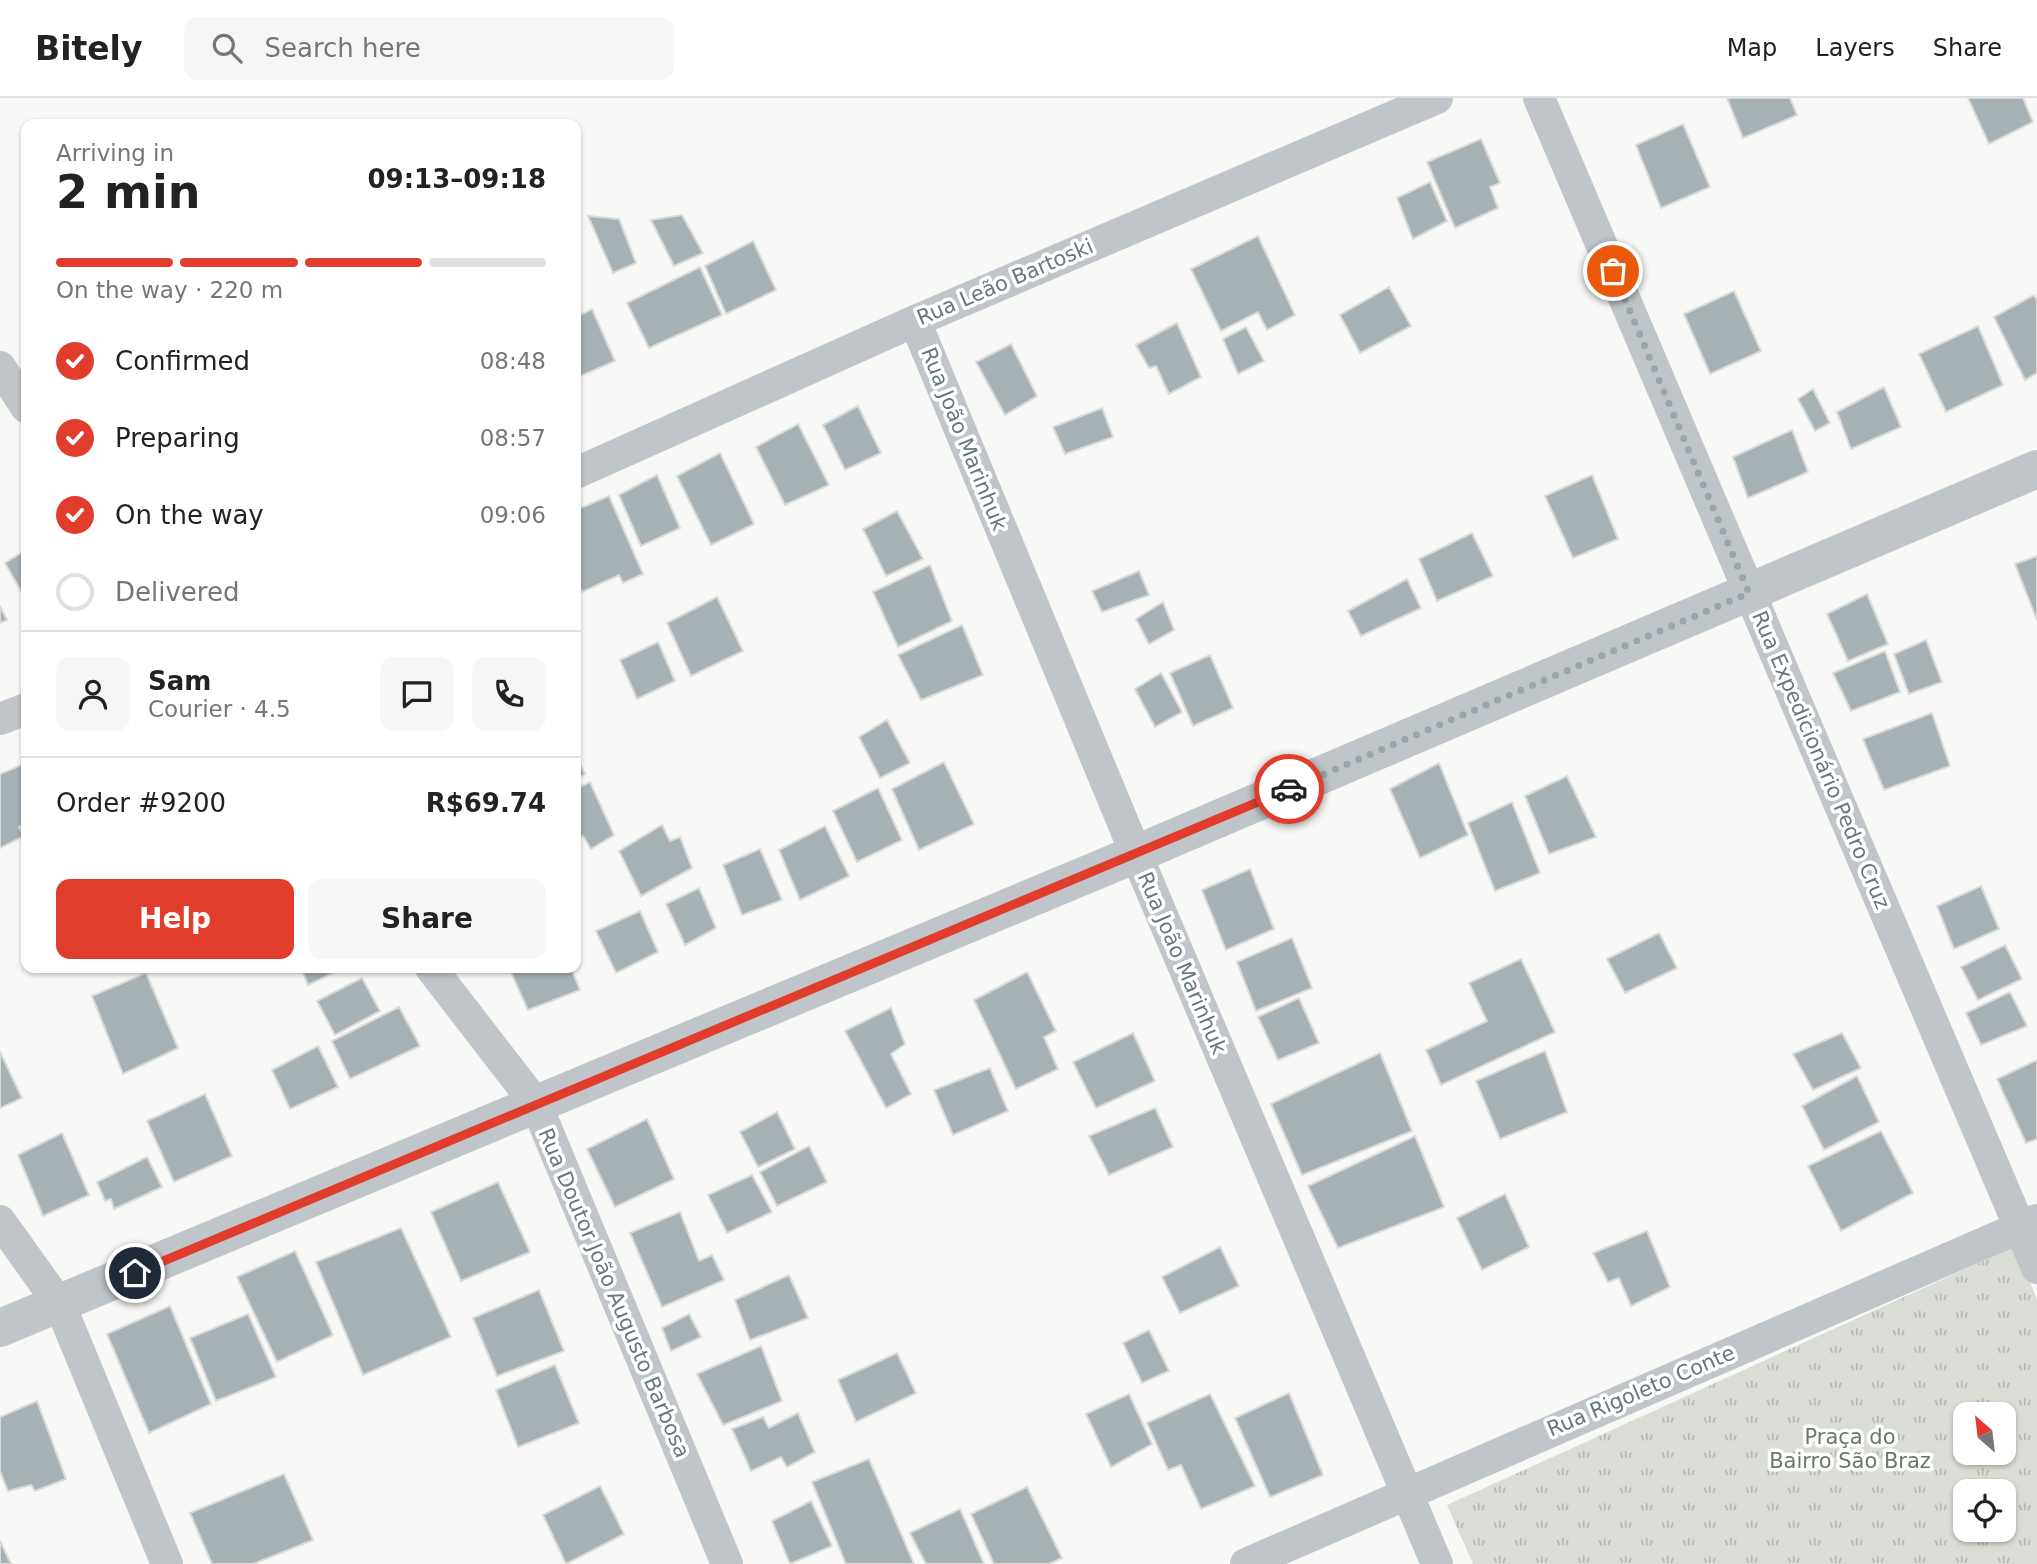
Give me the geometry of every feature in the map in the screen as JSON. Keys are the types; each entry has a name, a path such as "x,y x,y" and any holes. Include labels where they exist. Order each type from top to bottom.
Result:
{"street":[{"name":"Rua Leão Bartoski","path":"581,471 915,321 1437,98"},
{"name":"Rua Expedicionário Pedro Cruz","path":"1539,98 1749,593 2029,1223 2037,1268"},
{"name":"Rua João Marinhuk","path":"915,321 1136,855 1437,1564"},
{"path":"0,367 21,399"},
{"path":"0,1328 1136,855 2037,469"},
{"path":"0,719 21,711"},
{"name":"Rua Doutor João Augusto Barbosa","path":"435,973 536,1104 727,1564"},
{"path":"0,1221 60,1305 167,1564"},
{"name":"Rua Rigoleto Conte","path":"1246,1564 2029,1223"}],"green space":[{"name":"Praça do Bairro São Braz","path":"2016,1246 2037,1300 2037,1564 1473,1564 1447,1505"}],"building":[{"path":"1727,98 1790,98 1797,115 1743,138"},
{"path":"1968,98 2023,98 2033,122 1989,144"},
{"path":"1683,124 1710,187 1661,208 1636,145"},
{"path":"1481,139 1500,183 1490,187 1498,208 1455,228 1427,162"},
{"path":"1430,182 1447,221 1413,239 1397,198"},
{"path":"682,215 703,253 674,266 651,220"},
{"path":"588,216 619,219 636,263 613,273"},
{"path":"1258,236 1295,315 1267,330 1258,312 1221,331 1191,269"},
{"path":"753,241 776,290 726,314 705,266"},
{"path":"700,267 722,315 649,348 627,303"},
{"path":"1389,287 1411,326 1360,353 1340,315"},
{"path":"1734,291 1761,351 1710,374 1684,314"},
{"path":"2034,295 2037,300 2037,373 2025,380 1994,317"},
{"path":"592,309 615,361 581,376 581,314"},
{"path":"1177,323 1201,377 1169,394 1156,366 1149,368 1136,345"},
{"path":"1978,326 2003,385 1946,412 1919,354"},
{"path":"1246,327 1264,361 1238,374 1223,339"},
{"path":"1011,344 1037,396 1005,415 976,362"},
{"path":"1884,387 1901,427 1851,449 1837,412"},
{"path":"1813,389 1830,423 1815,431 1798,399"},
{"path":"858,406 881,453 845,470 823,425"},
{"path":"1102,408 1113,437 1065,454 1053,427"},
{"path":"798,424 829,485 785,505 756,447"},
{"path":"1792,430 1808,472 1748,498 1733,457"},
{"path":"720,453 754,524 711,545 677,476"},
{"path":"657,475 680,528 641,546 619,495"},
{"path":"1592,475 1618,539 1573,558 1545,496"},
{"path":"609,496 643,574 623,583 619,575 582,592 581,508"},
{"path":"897,511 923,559 886,576 863,529"},
{"path":"1472,533 1493,576 1437,601 1419,559"},
{"path":"21,553 21,591 5,563"},
{"path":"2037,556 2037,620 2015,564"},
{"path":"930,565 952,621 898,647 873,592"},
{"path":"1139,571 1149,595 1102,612 1092,591"},
{"path":"1407,579 1421,608 1361,636 1348,611"},
{"path":"1867,594 1888,644 1848,661 1827,614"},
{"path":"717,597 743,651 691,676 667,623"},
{"path":"1163,602 1174,630 1149,644 1136,619"},
{"path":"0,606 7,620 0,623"},
{"path":"962,625 983,675 921,700 898,655"},
{"path":"1926,640 1942,682 1909,694 1894,654"},
{"path":"658,642 675,681 637,699 620,660"},
{"path":"1885,651 1900,692 1851,711 1833,673"},
{"path":"1210,655 1233,708 1193,726 1170,673"},
{"path":"1161,673 1182,712 1155,727 1135,689"},
{"path":"1932,713 1950,766 1884,790 1863,739"},
{"path":"887,720 910,763 880,778 859,737"},
{"path":"944,762 974,824 919,850 892,789"},
{"path":"1439,763 1468,835 1420,858 1390,789"},
{"path":"21,765 21,838 0,848 0,774"},
{"path":"1567,776 1596,837 1549,854 1525,796"},
{"path":"590,782 614,835 591,849 583,836 581,837 581,786"},
{"path":"878,788 902,840 857,862 833,811"},
{"path":"1512,802 1540,873 1495,891 1468,823"},
{"path":"662,825 670,841 680,837 692,868 641,896 619,851"},
{"path":"825,826 849,876 800,900 779,850"},
{"path":"760,849 782,900 742,915 723,865"},
{"path":"1250,869 1274,929 1226,950 1202,890"},
{"path":"1981,886 1999,929 1954,949 1937,906"},
{"path":"699,888 716,928 685,945 666,904"},
{"path":"640,911 658,952 616,973 596,931"},
{"path":"1659,933 1677,968 1625,993 1607,959"},
{"path":"1292,938 1312,988 1256,1011 1237,962"},
{"path":"2005,945 2022,979 1978,1000 1961,967"},
{"path":"1521,959 1555,1032 1441,1085 1426,1050 1487,1021 1469,983"},
{"path":"1027,972 1056,1031 1044,1037 1058,1069 1016,1089 974,1000"},
{"path":"146,973 178,1048 123,1074 92,996"},
{"path":"303,973 333,973 308,985"},
{"path":"511,973 573,973 580,990 528,1010"},
{"path":"362,978 380,1011 335,1035 317,1001"},
{"path":"2010,992 2027,1026 1981,1045 1966,1013"},
{"path":"1299,998 1319,1043 1278,1060 1258,1017"},
{"path":"399,1007 420,1046 350,1079 332,1041"},
{"path":"891,1008 905,1044 891,1054 911,1094 886,1108 845,1031"},
{"path":"1133,1033 1155,1081 1096,1108 1073,1062"},
{"path":"1842,1033 1861,1068 1813,1090 1793,1054"},
{"path":"318,1046 338,1087 290,1109 272,1070"},
{"path":"1545,1051 1567,1112 1500,1139 1476,1081"},
{"path":"0,1052 22,1098 0,1108"},
{"path":"1380,1053 1412,1131 1302,1175 1271,1104"},
{"path":"2037,1060 2037,1139 2026,1143 1997,1079"},
{"path":"990,1068 1008,1111 953,1135 934,1090"},
{"path":"1857,1076 1879,1122 1824,1150 1802,1106"},
{"path":"205,1094 232,1156 174,1182 147,1121"},
{"path":"1155,1108 1173,1147 1109,1175 1089,1136"},
{"path":"777,1112 795,1149 758,1167 740,1132"},
{"path":"647,1119 674,1179 615,1207 587,1149"},
{"path":"1881,1131 1913,1193 1841,1231 1808,1166"},
{"path":"62,1133 89,1195 43,1216 18,1155"},
{"path":"1415,1136 1444,1207 1338,1248 1308,1186"},
{"path":"809,1146 827,1182 777,1206 760,1172"},
{"path":"147,1157 162,1187 114,1209 111,1199 105,1201 97,1182"},
{"path":"752,1175 772,1212 727,1233 708,1195"},
{"path":"498,1182 530,1252 461,1281 431,1212"},
{"path":"1505,1194 1529,1247 1482,1270 1457,1218"},
{"path":"680,1212 699,1261 712,1255 724,1280 662,1307 630,1233"},
{"path":"401,1228 451,1337 363,1375 316,1262"},
{"path":"1647,1231 1670,1287 1631,1306 1619,1278 1608,1282 1593,1253"},
{"path":"1220,1247 1239,1286 1180,1313 1162,1277"},
{"path":"295,1251 333,1335 277,1362 237,1277"},
{"path":"789,1275 808,1318 750,1340 735,1300"},
{"path":"539,1290 564,1351 497,1376 473,1318"},
{"path":"170,1306 211,1404 149,1433 107,1334"},
{"path":"248,1314 276,1377 216,1401 190,1338"},
{"path":"689,1314 701,1337 671,1351 662,1328"},
{"path":"1149,1330 1169,1371 1142,1383 1123,1343"},
{"path":"761,1346 782,1401 723,1425 697,1374"},
{"path":"897,1353 916,1393 856,1422 838,1380"},
{"path":"555,1365 579,1423 518,1447 496,1390"},
{"path":"1289,1393 1323,1475 1270,1497 1235,1418"},
{"path":"1129,1394 1152,1444 1111,1467 1086,1414"},
{"path":"1210,1394 1255,1486 1201,1509 1181,1465 1168,1470 1147,1423"},
{"path":"37,1401 66,1479 35,1491 31,1485 8,1491 0,1471 0,1417"},
{"path":"798,1413 815,1452 787,1467 781,1457 751,1471 732,1429 763,1417 769,1428"},
{"path":"869,1459 914,1564 846,1564 812,1482"},
{"path":"284,1474 313,1540 253,1564 212,1564 190,1513"},
{"path":"600,1486 624,1534 566,1564 543,1515"},
{"path":"1027,1487 1062,1558 1049,1564 994,1564 971,1514"},
{"path":"811,1501 832,1546 790,1564 772,1521"},
{"path":"960,1509 984,1564 926,1564 910,1533"},
{"path":"0,1541 11,1564 0,1564"}],"way so far":[{"path":"1289,789 1749,593 1613,271"}],"route":[{"path":"135,1273 1289,789"}]}
